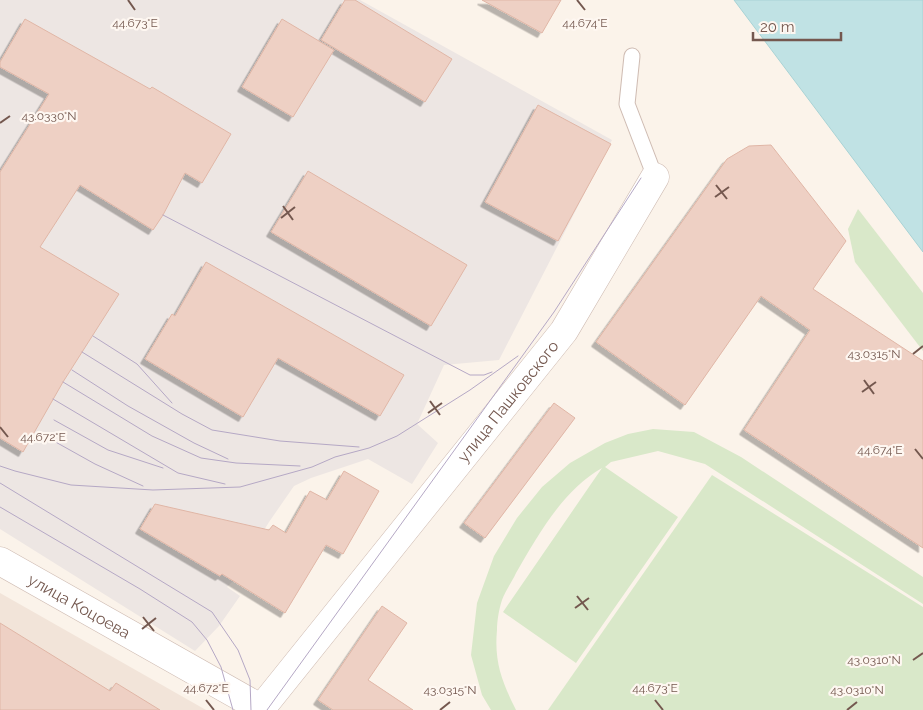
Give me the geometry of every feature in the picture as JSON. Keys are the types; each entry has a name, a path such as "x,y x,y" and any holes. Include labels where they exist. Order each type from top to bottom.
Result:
{"street":[{"name":"улица Пашковского","path":"262,710 564,331 656,177"},
{"name":"улица Коцоева","path":"0,561 262,710"}],"lane":[{"name":"улица Пашковского","path":"632,56 627,104 656,177"}],"shaded area":[{"path":"0,0 360,0 612,140 499,360 444,365 417,424 438,443 412,484 368,459 311,478 294,486 269,522 234,580 227,587 240,596 219,626 195,651 0,529"},
{"path":"0,593 206,710 0,710"}],"green space":[{"path":"858,209 923,293 923,351 855,262 848,229"},
{"path":"653,429 694,432 741,457 923,577 923,604 705,464 658,451 611,462 605,467 678,517 576,663 503,612 602,468 575,488 553,514 533,544 502,600 497,623 498,662 503,681 516,710 491,710 482,695 471,655 477,603 494,556 517,518 542,487 570,463 605,443 628,434"},
{"path":"712,475 923,607 923,710 548,710"}],"water":[{"path":"734,0 923,0 923,252"}],"building":[{"path":"345,0 355,0 452,59 425,102 321,40"},
{"path":"482,0 561,0 542,33"},
{"path":"25,19 150,89 152,87 231,134 202,183 185,173 153,230 80,185 40,247 119,294 63,382 23,452 0,438 0,172 49,94 0,67 0,62"},
{"path":"282,19 334,50 293,117 242,87"},
{"path":"538,105 611,144 558,241 485,202"},
{"path":"771,145 846,241 813,289 923,361 923,548 744,430 810,330 761,296 685,405 596,342 727,159 749,146"},
{"path":"308,171 467,265 431,326 271,232"},
{"path":"206,262 404,375 380,416 278,358 243,417 145,359 172,314 175,316"},
{"path":"554,403 575,418 485,538 464,523"},
{"path":"344,471 379,491 343,554 326,545 285,613 222,574 220,576 140,529 155,504 269,530 273,525 286,533 310,491 327,500"},
{"path":"382,606 407,623 368,680 413,710 333,710 318,700"},
{"path":"0,623 110,691 116,683 160,710 0,710"}],"tram line":[{"path":"267,710 554,312 641,178"},
{"path":"163,215 470,375 484,375 492,372"},
{"path":"93,336 137,364 172,403"},
{"path":"82,352 182,414 212,430 280,441 359,447"},
{"path":"0,466 71,485 153,490 240,487 312,467 335,457 369,448 397,436 470,390 518,356"},
{"path":"72,370 128,406 194,443 228,459"},
{"path":"63,382 152,436 201,458 236,463 300,466"},
{"path":"53,399 178,473 225,484"},
{"path":"54,420 108,450 163,468"},
{"path":"43,435 95,464 143,486"},
{"path":"0,483 212,612 238,650 250,680 251,710"},
{"path":"0,507 140,589 192,622 207,640 221,667 233,710"}]}
